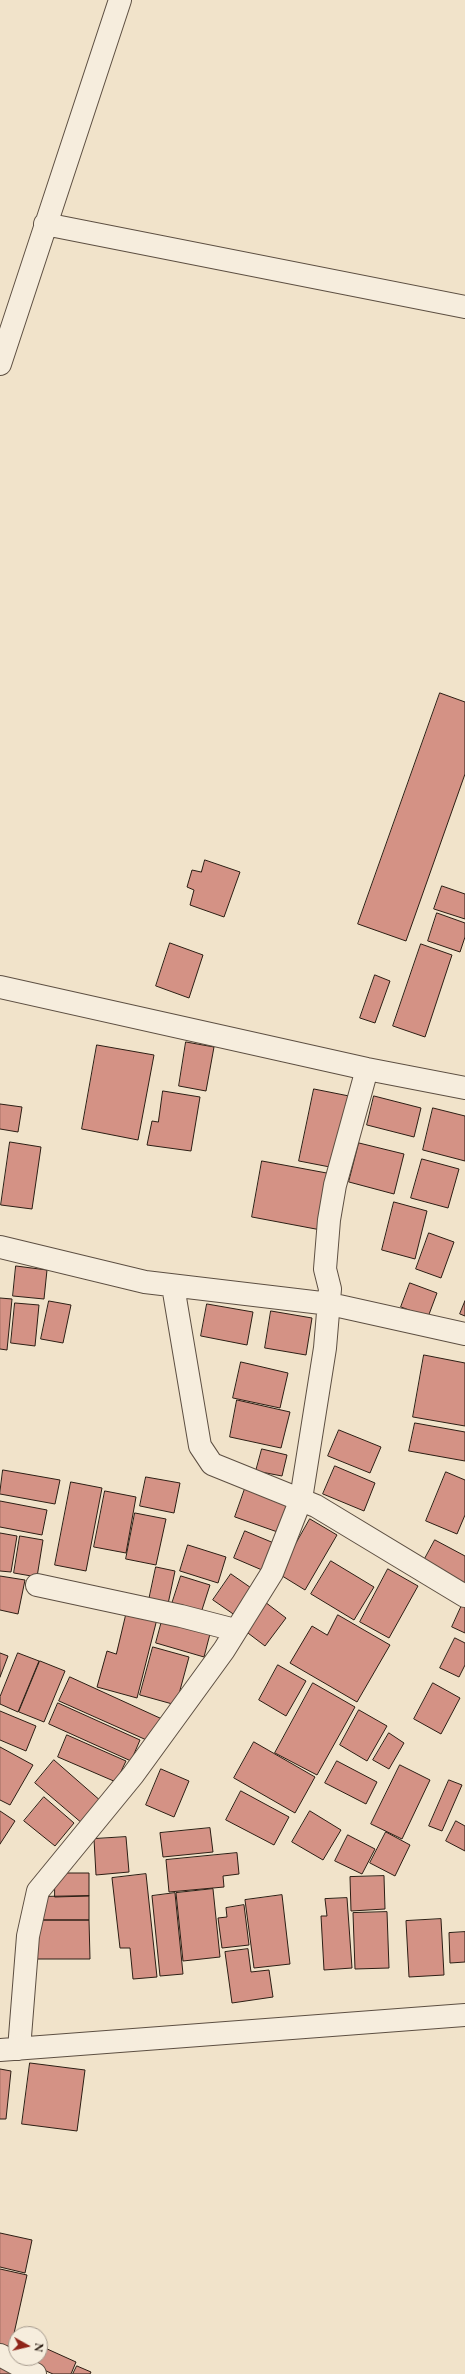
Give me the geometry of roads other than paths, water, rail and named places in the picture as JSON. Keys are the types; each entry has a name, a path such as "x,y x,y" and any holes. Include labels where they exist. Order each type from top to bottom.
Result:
{"street":[{"path":"0,364 120,0"},
{"path":"45,224 465,307"},
{"path":"0,987 367,1069 465,1088"},
{"path":"367,1069 335,1185 325,1269 329,1281 330,1304 321,1382 301,1499 272,1573 235,1630 224,1650 133,1776 38,1891 28,1936 10,2049 465,2015"},
{"path":"0,1247 145,1282 330,1304 465,1334"},
{"path":"172,1286 200,1446 212,1464 301,1499 344,1522 465,1596"},
{"path":"37,1585 181,1616 235,1630"},
{"path":"0,2355 35,2374"}]}
